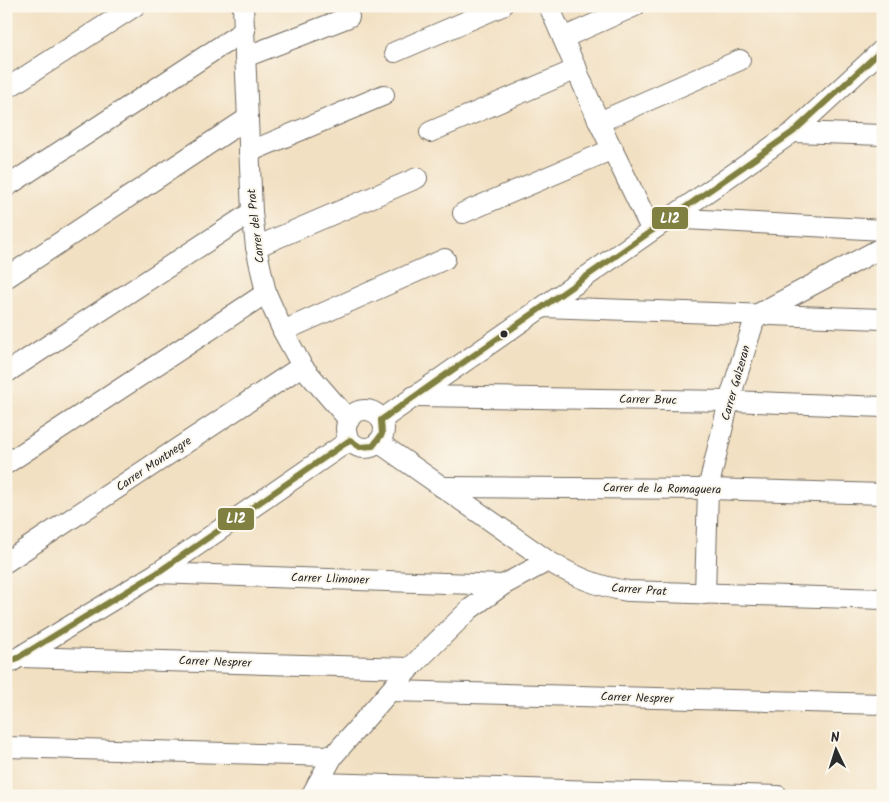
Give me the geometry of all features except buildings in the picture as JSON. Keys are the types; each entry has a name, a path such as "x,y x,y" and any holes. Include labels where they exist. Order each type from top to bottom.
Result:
{"street":[{"path":"6,89 135,6"},
{"name":"Carrer del Prat","path":"243,6 252,212 256,247 266,293 282,331 302,366 349,420"},
{"path":"395,52 502,6"},
{"path":"549,6 599,122 651,229"},
{"path":"563,38 635,6"},
{"path":"245,57 349,17"},
{"path":"6,186 245,30"},
{"path":"381,420 651,229 793,132 883,48"},
{"path":"599,122 740,60"},
{"path":"430,132 576,69"},
{"path":"249,152 384,95"},
{"path":"6,278 248,118"},
{"path":"793,132 883,135"},
{"path":"463,214 613,149"},
{"path":"256,247 416,178"},
{"path":"6,373 252,212"},
{"path":"668,218 883,230"},
{"path":"756,314 883,247"},
{"path":"282,331 445,259"},
{"path":"6,464 266,293"},
{"path":"543,306 883,319"},
{"name":"Carrer Galzeran","path":"705,594 708,489 729,401 756,314"},
{"name":"Carrer Montnegre","path":"6,562 302,366"},
{"name":"Carrer Bruc","path":"414,396 729,401 883,407"},
{"path":"358,412 371,412 381,420 384,431 378,442 366,448 360,447 350,440 346,430 349,420 358,412"},
{"path":"13,661 157,573 350,440"},
{"name":"Carrer Prat","path":"378,442 548,561 573,575 608,589 883,599"},
{"name":"Carrer de la Romaguera","path":"442,487 708,489 883,494"},
{"path":"548,561 503,585 470,609 410,668 333,756 314,789 778,796"},
{"name":"Carrer Llimoner","path":"157,573 503,585"},
{"name":"Carrer Nesprer","path":"13,661 410,668"},
{"name":"Carrer Nesprer","path":"391,691 883,704"},
{"path":"6,747 333,756"}],"transit line":[{"name":"L12","path":"6,665 157,573 350,440 360,447 373,446 382,434 381,420 793,132 883,49"}]}
